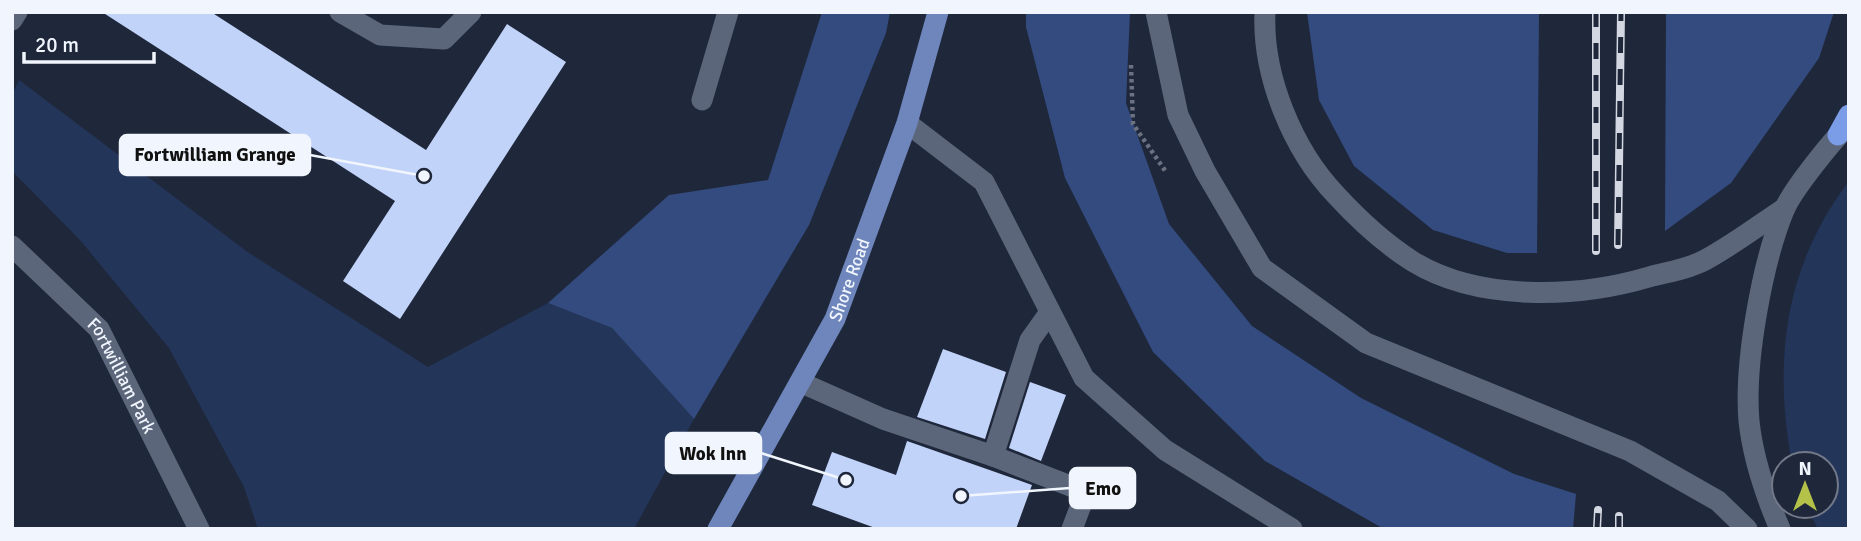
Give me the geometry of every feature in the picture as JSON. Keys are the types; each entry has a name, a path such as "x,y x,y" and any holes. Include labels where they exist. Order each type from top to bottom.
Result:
{"highway":[{"path":"1843,129 1849,116"}],"main road":[{"name":"Shore Road","path":"718,529 802,383 835,319 907,123 938,12"}],"street":[{"path":"12,20 17,12"},
{"path":"340,12 380,35 444,39 471,12"},
{"path":"702,100 728,12"},
{"path":"1156,12 1178,115 1205,171 1262,268 1366,343 1630,451 1718,501 1746,529"},
{"path":"1265,12 1264,25 1275,86 1293,137 1317,176 1361,222 1413,262 1462,281 1526,293 1614,288 1703,261 1785,208"},
{"path":"907,123 984,182 1084,379 1165,450 1292,529"},
{"path":"1780,529 1762,487 1749,419 1753,334 1764,278 1785,208 1843,129"},
{"name":"Fortwilliam Park","path":"12,246 99,329 199,529"},
{"path":"993,456 1030,340 1049,312"},
{"path":"802,383 883,419 993,456 1086,492 1072,529"}],"shaded area":[{"path":"822,12 890,12 886,33 809,225 694,419 612,328 548,303 669,195 768,180"},
{"path":"1026,12 1130,12 1126,103 1169,224 1252,326 1361,398 1514,474 1576,494 1573,529 1384,529 1265,461 1153,352 1065,178 1026,27"},
{"path":"1307,12 1539,12 1537,253 1507,253 1433,230 1354,166 1319,100"},
{"path":"1666,12 1834,12 1819,58 1731,183 1665,231"},
{"path":"19,80 249,253 428,367 548,303 612,328 694,419 634,529 258,529 244,487 169,348 80,240 12,171 12,95"},
{"path":"1849,181 1849,529 1818,529 1813,520 1840,520 1840,450 1790,450 1786,426 1785,351 1789,316 1797,281 1827,214"}],"building":[{"path":"102,12 211,12 426,150 507,24 566,62 400,319 343,281 395,201"},
{"path":"943,349 1006,372 985,439 917,417"},
{"path":"1030,382 1066,395 1041,461 1009,448"},
{"path":"907,441 1032,485 1016,529 878,529 812,505 832,452 896,475"}],"railway":[{"path":"1596,12 1596,251"},
{"path":"1618,245 1621,12"},
{"path":"1597,529 1598,510"},
{"path":"1619,516 1619,529"}],"place":[{"name":"Fortwilliam Grange","path":"424,176"},
{"name":"Wok Inn","path":"846,480"},
{"name":"Emo","path":"961,496"}]}
